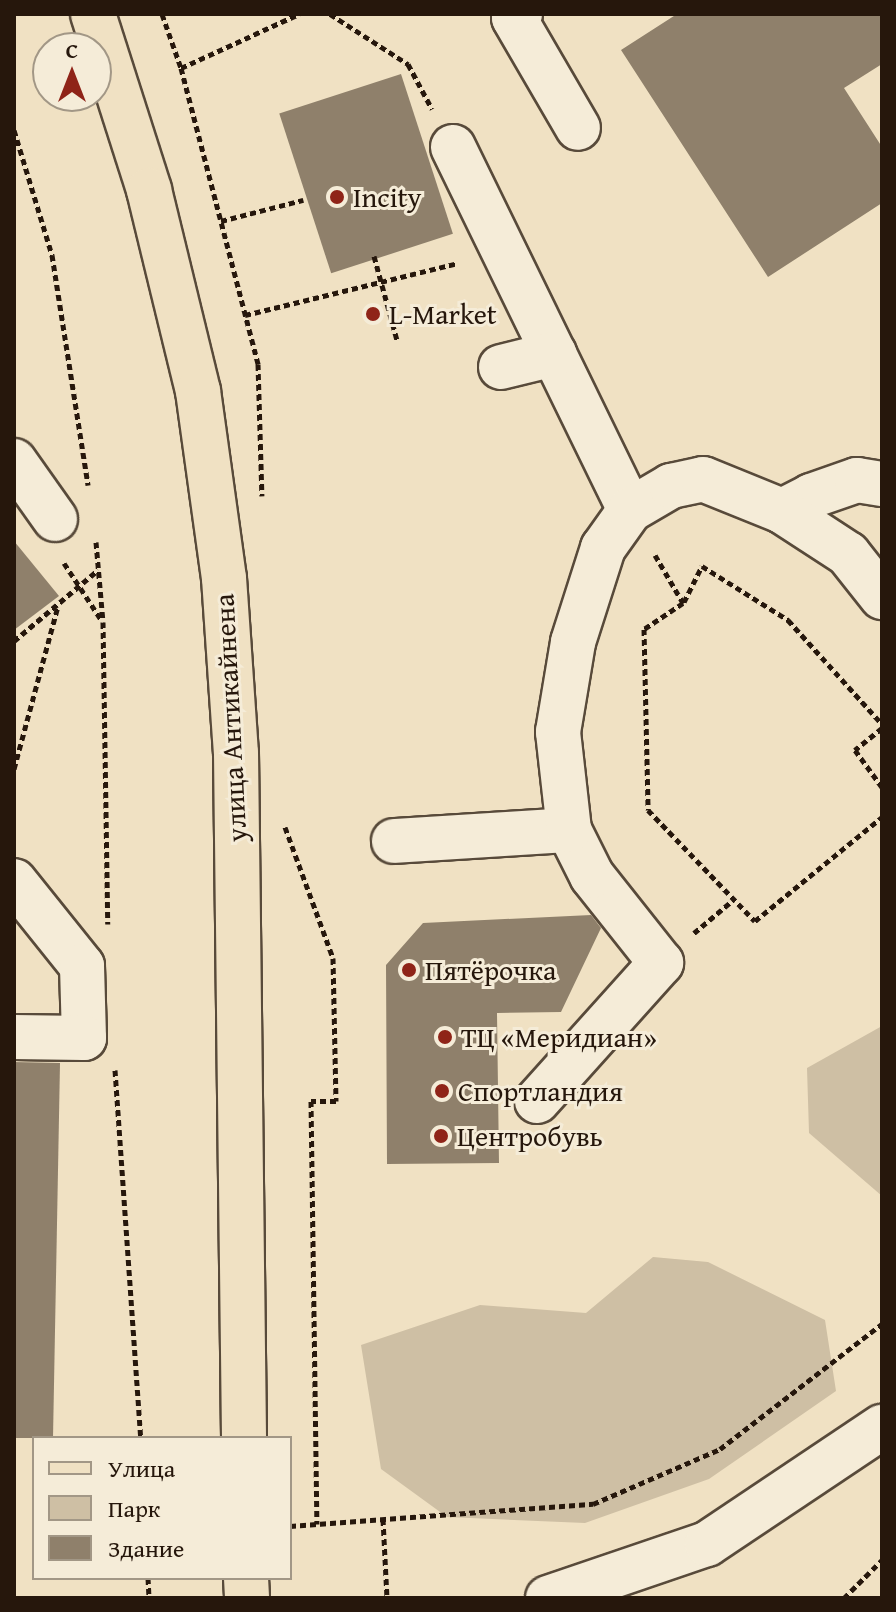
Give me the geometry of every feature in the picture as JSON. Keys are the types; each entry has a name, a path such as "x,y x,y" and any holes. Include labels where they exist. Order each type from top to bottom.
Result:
{"main road":[{"name":"улица Антикайнена","path":"93,14 149,190 198,391 224,578 236,753 244,1436"}],"street":[{"path":"520,14 514,18 578,128"},
{"path":"453,147 630,510"},
{"path":"501,367 554,354"},
{"path":"14,461 75,525"},
{"path":"537,1101 661,963 592,876 569,830 558,732 573,642 603,548 630,510 671,486 703,479 782,511 848,554 882,597"},
{"path":"782,511 811,496 857,480 882,484"},
{"path":"394,841 569,830"},
{"path":"14,881 82,966 84,1038 14,1037"},
{"path":"548,1598 707,1544 882,1427"}],"path":[{"path":"181,68 299,14"},
{"path":"330,14 408,64 453,147"},
{"path":"14,130 52,255 88,487"},
{"path":"221,221 303,200"},
{"path":"245,315 504,251"},
{"path":"374,256 397,340"},
{"path":"630,510 683,603"},
{"path":"75,525 98,570 103,622 108,930"},
{"path":"63,561 103,622"},
{"path":"882,787 855,750 882,726 788,620 702,566 683,603 644,629 648,810 755,921 882,817"},
{"path":"14,641 98,570"},
{"path":"14,769 58,606"},
{"path":"114,1056 141,1436"},
{"path":"292,1526 593,1504 720,1449 882,1324"},
{"path":"383,1519 387,1598"},
{"path":"844,1598 882,1560"}],"green space":[{"path":"882,1026 882,1196 809,1133 807,1068"},
{"path":"653,1257 708,1262 825,1320 836,1391 709,1479 585,1523 447,1517 381,1469 361,1345 480,1305 586,1313"}],"building":[{"path":"677,14 882,14 882,64 844,88 882,147 882,203 768,277 621,50"},
{"path":"401,74 453,234 331,273 279,114"},
{"path":"14,541 59,596 14,630"},
{"path":"591,915 601,928 561,1012 497,1013 499,1163 387,1164 386,965 423,923"},
{"path":"14,1062 60,1063 53,1436 14,1438"}],"place":[{"name":"Incity","path":"337,197"},
{"name":"L-Market","path":"373,314"},
{"name":"Пятёрочка","path":"409,970"},
{"name":"ТЦ «Меридиан»","path":"445,1037"},
{"name":"Спортландия","path":"442,1091"},
{"name":"Центробувь","path":"441,1136"}]}
